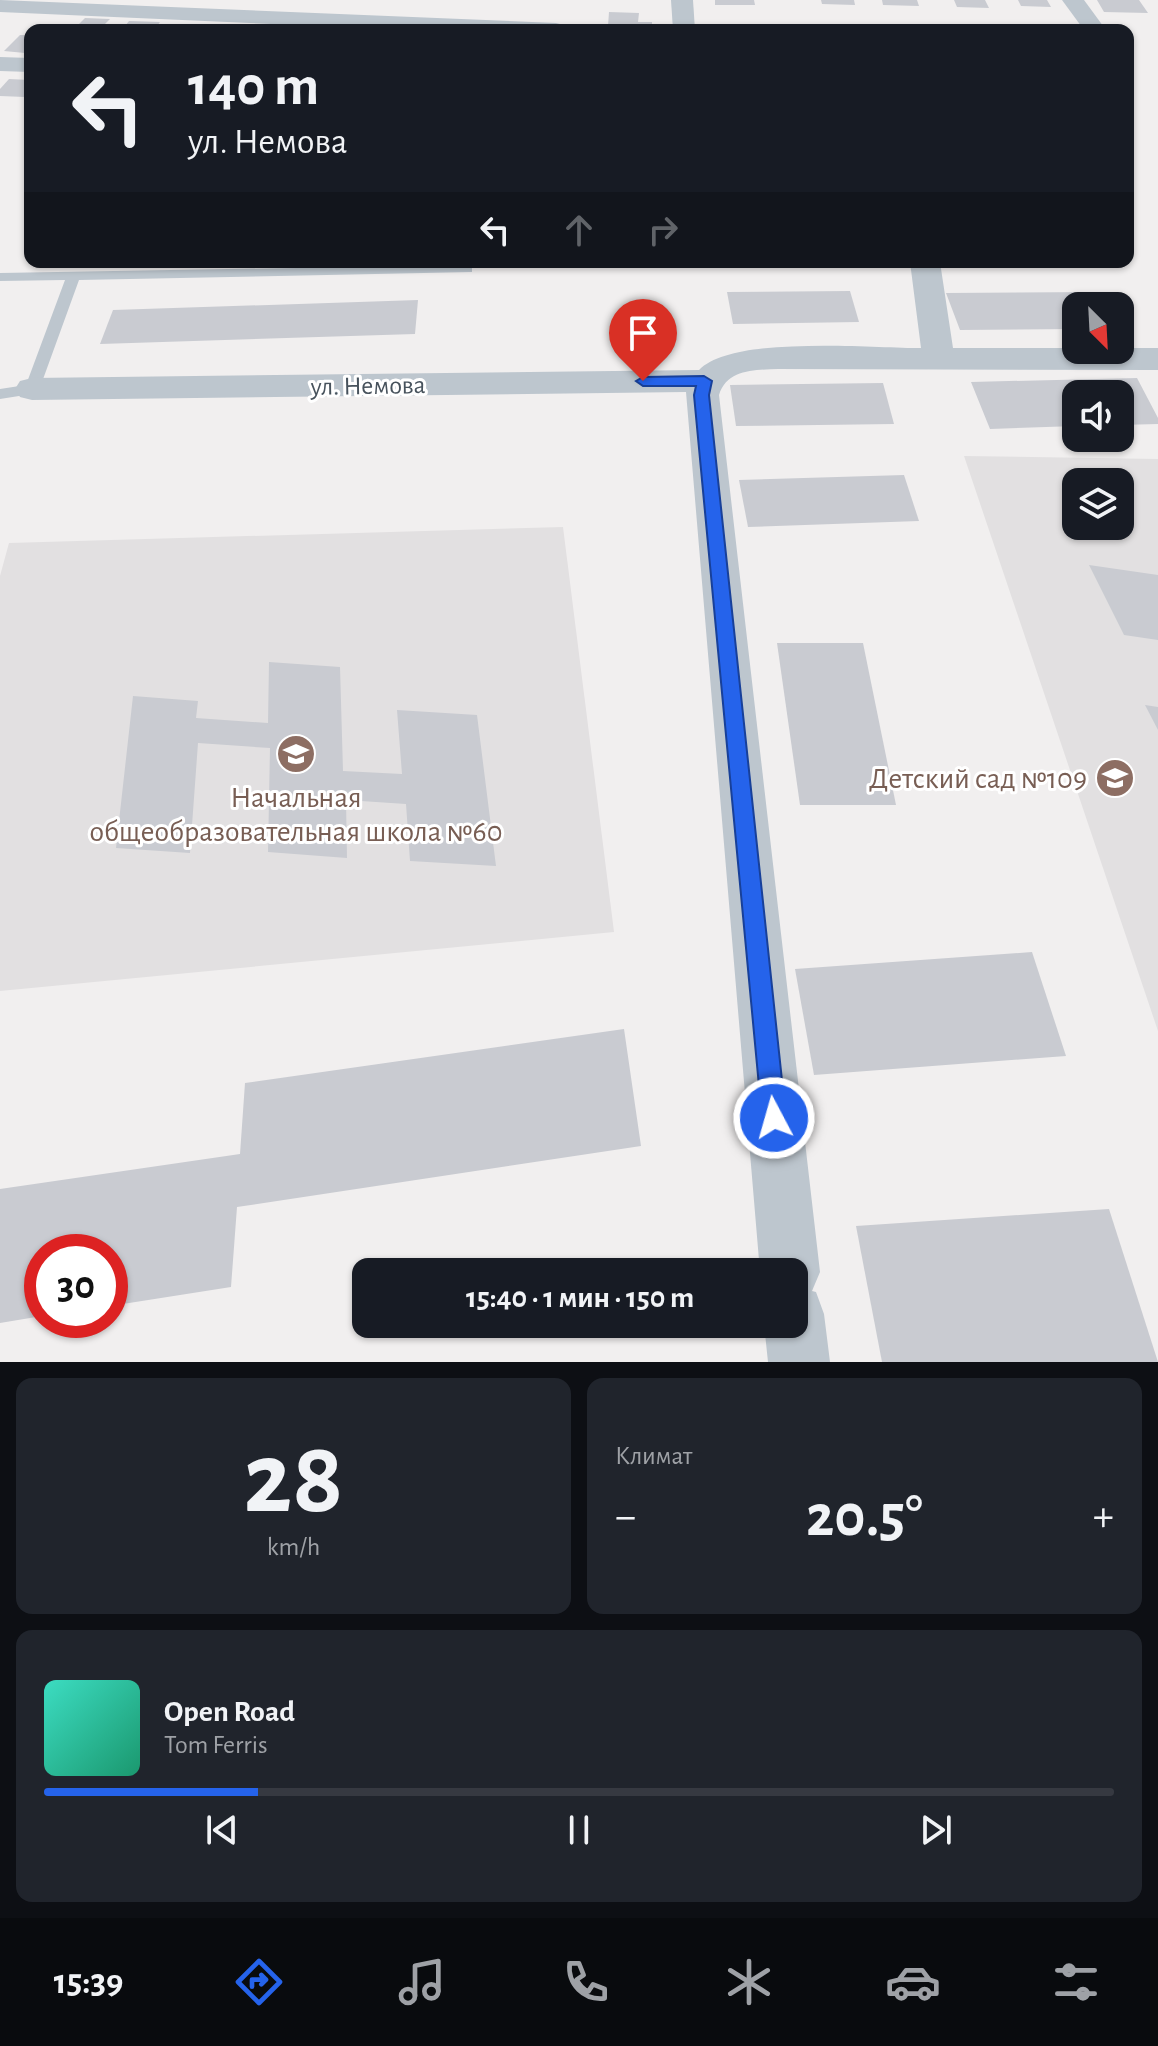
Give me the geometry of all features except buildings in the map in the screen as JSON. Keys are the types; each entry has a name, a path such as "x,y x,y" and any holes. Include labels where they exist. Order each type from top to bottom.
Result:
{"street":[{"path":"682,0 684,24"},
{"path":"1073,0 1091,24"},
{"path":"0,5 423,24"},
{"path":"0,64 24,65"},
{"path":"926,268 938,357"},
{"path":"789,1258 702,395 704,381 725,367 755,360 938,357 1158,359"},
{"name":"ул. Немова","path":"16,391 704,381"},
{"path":"796,1338 799,1362"}],"lane":[{"path":"0,277 467,269"},
{"path":"16,391 74,275"}],"shaded area":[{"name":"Детский сад №109","path":"964,456 1158,459 1158,1031"},
{"name":"Начальная общеобразовательная школа №60","path":"563,527 614,932 0,991 0,576 9,543"}],"place":[{"name":"Начальная общеобразовательная школа №60","path":"296,754"},
{"name":"Детский сад №109","path":"1115,778"}],"route":[{"path":"643,381 704,381 702,395 774,1118"}]}
